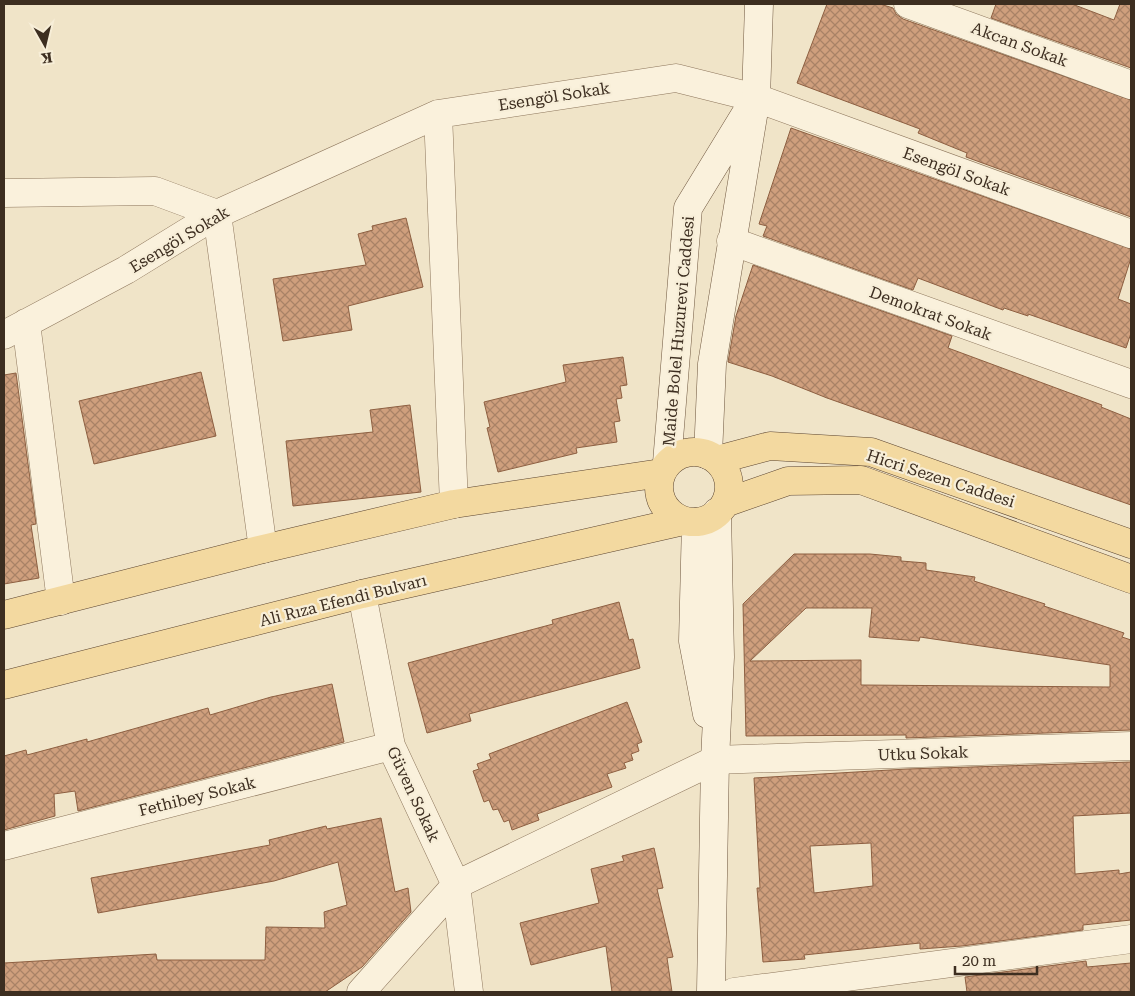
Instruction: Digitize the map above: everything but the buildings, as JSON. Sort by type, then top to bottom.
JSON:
[{"type":"main road","name":"Hicri Sezen Caddesi","points":[[712,457],[770,446],[871,452],[1131,544]]},
{"type":"main road","points":[[4,615],[263,549],[454,504],[664,468],[686,452],[712,457],[728,479],[728,491],[705,514],[672,515],[664,506],[659,495],[658,484],[664,468]]},
{"type":"main road","name":"Ali Rıza Efendi Bulvarı","points":[[4,685],[362,594],[705,514],[788,481],[861,480],[1131,579]]},
{"type":"street","name":"Maide Bolel Huzurevi Caddesi","points":[[712,457],[712,364],[756,98],[760,4]]},
{"type":"street","name":"Akcan Sokak","points":[[908,4],[1131,85]]},
{"type":"street","name":"Esengöl Sokak","points":[[15,329],[126,270],[217,214],[438,114],[676,78],[756,98],[1131,234]]},
{"type":"street","name":"Maide Bolel Huzurevi Caddesi","points":[[664,468],[688,208],[756,98]]},
{"type":"street","points":[[438,114],[454,504]]},
{"type":"street","points":[[4,194],[155,191],[217,214],[263,549]]},
{"type":"street","name":"Demokrat Sokak","points":[[731,241],[1131,384]]},
{"type":"street","points":[[15,329],[61,601]]},
{"type":"street","points":[[705,514],[693,640],[715,760],[711,992]]},
{"type":"street","name":"Güven Sokak","points":[[362,594],[390,746],[456,885],[469,992]]},
{"type":"street","name":"Fethibey Sokak","points":[[4,846],[390,746]]},
{"type":"street","name":"Utku Sokak","points":[[715,760],[1131,746]]},
{"type":"street","points":[[361,992],[456,885],[715,760]]},
{"type":"street","points":[[734,992],[1131,940]]}]
